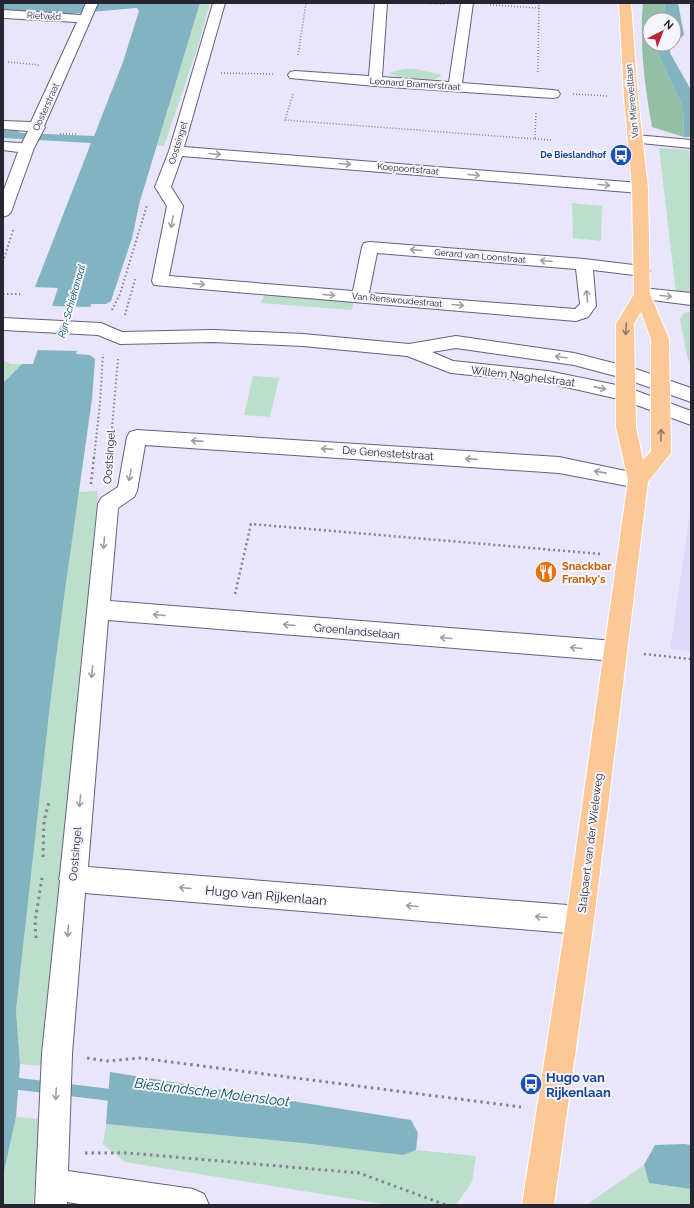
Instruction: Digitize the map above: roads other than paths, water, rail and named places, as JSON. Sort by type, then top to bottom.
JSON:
[{"type":"main road","name":"Van Miereveltlaan","points":[[625,3],[631,98],[640,188],[642,294]]},
{"type":"main road","name":"Stalpaert van der Wieleweg","points":[[538,1205],[580,920],[638,480],[626,427],[627,373],[625,324],[642,294]]},
{"type":"main road","points":[[638,480],[661,453],[662,407],[660,339],[642,294]]},
{"type":"street","name":"Oostsingel","points":[[160,281],[175,206],[163,187],[176,151],[219,3]]},
{"type":"street","points":[[375,82],[381,3]]},
{"type":"street","points":[[454,87],[466,4]]},
{"type":"street","name":"Rietveld","points":[[3,14],[88,10]]},
{"type":"street","name":"Oosterstraat","points":[[3,212],[33,137],[88,10]]},
{"type":"street","name":"Leonard Bramerstraat","points":[[294,75],[553,94]]},
{"type":"street","points":[[3,125],[33,137]]},
{"type":"street","points":[[3,146],[33,137]]},
{"type":"street","points":[[636,139],[691,144]]},
{"type":"street","name":"Koepoortstraat","points":[[176,151],[640,188]]},
{"type":"street","name":"Gerard van Loonstraat","points":[[360,297],[370,247],[584,264],[642,271]]},
{"type":"street","name":"Van Renswoudestraat","points":[[160,281],[576,315],[587,310],[588,304],[584,264]]},
{"type":"street","points":[[642,294],[691,299]]},
{"type":"street","name":"Willem Naghelstraat","points":[[93,329],[123,323],[214,336]]},
{"type":"street","points":[[8,324],[93,329]]},
{"type":"street","points":[[270,324],[417,336],[456,342]]},
{"type":"street","name":"Willem Naghelstraat","points":[[93,329],[120,338],[214,336],[303,340],[409,350],[456,342],[574,359],[627,373],[691,395]]},
{"type":"street","name":"Willem Naghelstraat","points":[[409,350],[451,367],[548,377],[626,394],[691,418]]},
{"type":"street","points":[[266,351],[451,367]]},
{"type":"street","name":"Oostsingel","points":[[52,1194],[56,1068],[72,879],[108,504],[127,491],[137,436]]},
{"type":"street","name":"De Genestetstraat","points":[[137,436],[559,465],[638,480]]},
{"type":"street","name":"Groenlandselaan","points":[[98,610],[615,651]]},
{"type":"street","name":"Hugo van Rijkenlaan","points":[[72,879],[580,920]]},
{"type":"street","points":[[52,1194],[193,1205]]},
{"type":"water","points":[[3,3],[53,3],[82,5],[77,12],[70,14],[3,10]]},
{"type":"water","name":"Rijn-Schiekanaal","points":[[118,3],[200,3],[140,201],[132,238],[111,301],[106,304],[91,304],[76,354],[90,355],[95,359],[92,399],[50,705],[16,1010],[20,1064],[16,1117],[3,1176],[3,383],[22,364],[33,364],[58,288],[35,287],[91,143],[3,138],[3,130],[17,131],[21,133],[94,136],[123,62],[139,11],[136,7],[131,6],[100,9],[102,5]]},
{"type":"water","points":[[664,3],[678,3],[680,12],[665,12]]},
{"type":"water","points":[[682,24],[684,35],[682,37]]},
{"type":"water","points":[[658,52],[670,52],[691,90],[691,137],[684,137],[683,108]]},
{"type":"water","points":[[110,1072],[411,1120],[418,1133],[416,1150],[403,1155],[302,1143],[106,1124]]},
{"type":"water","points":[[655,1145],[691,1145],[691,1189],[649,1183],[644,1165]]},
{"type":"waterway","name":"Rietveld","points":[[3,5],[68,9],[136,3]]},
{"type":"waterway","name":"Bieslandsche Molensloot","points":[[3,1082],[119,1096]]},
{"type":"place","name":"De Bieslandhof","points":[[621,155]]},
{"type":"place","name":"Snackbar Franky's","points":[[546,572]]},
{"type":"place","name":"Hugo van Rijkenlaan","points":[[531,1084]]}]
